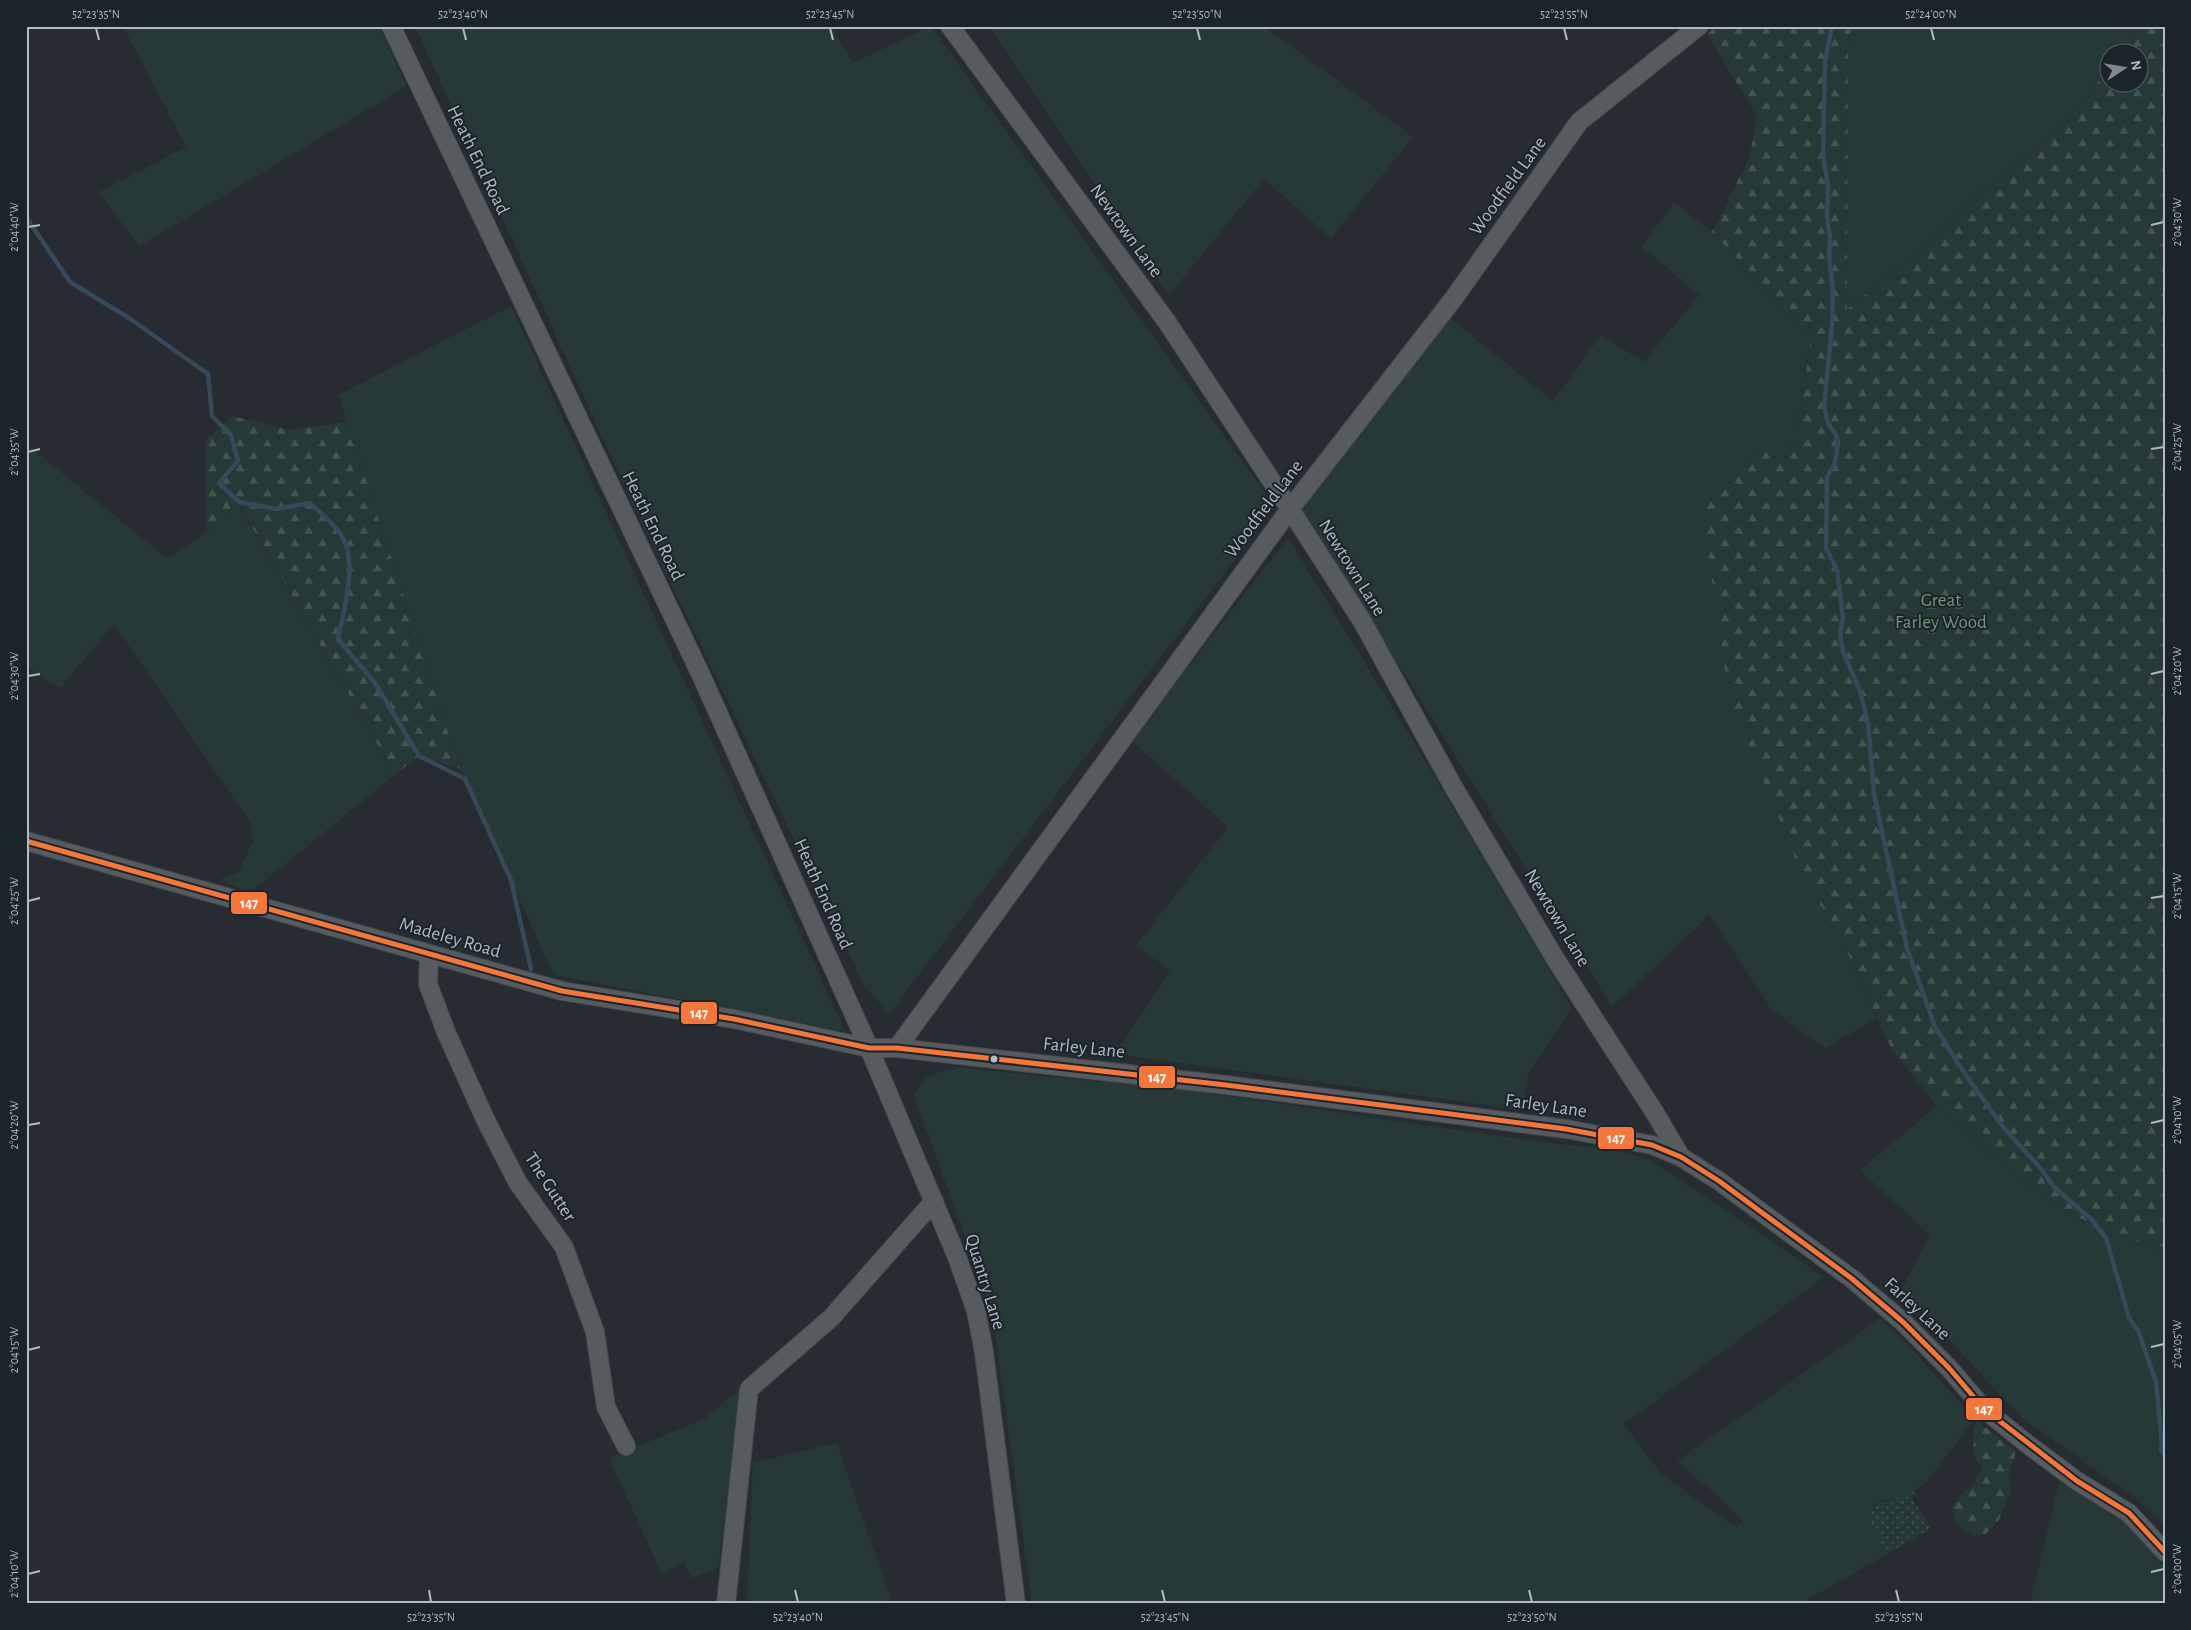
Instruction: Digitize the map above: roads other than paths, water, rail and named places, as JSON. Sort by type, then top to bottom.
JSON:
[{"type":"street","name":"Heath End Road","points":[[391,26],[701,675],[869,1048]]},
{"type":"street","name":"Newtown Lane","points":[[950,26],[1167,322],[1290,509],[1362,621],[1454,788],[1556,960],[1655,1113],[1681,1157]]},
{"type":"street","name":"Woodfield Lane","points":[[897,1048],[1290,509],[1454,298],[1579,122],[1699,26]]},
{"type":"street","name":"Madeley Road","points":[[26,842],[562,991],[734,1019],[869,1048]]},
{"type":"street","name":"The Gutter","points":[[429,954],[428,984],[446,1032],[486,1120],[518,1184],[564,1247],[595,1332],[606,1407],[626,1446]]},
{"type":"street","name":"Farley Lane","points":[[869,1048],[897,1048],[1226,1085],[1566,1129],[1652,1145],[1681,1157],[1758,1208],[1851,1278],[1903,1322],[1949,1368],[1984,1409],[2077,1482],[2129,1513],[2165,1552]]},
{"type":"street","name":"Quantry Lane","points":[[869,1048],[958,1256],[976,1311],[984,1352],[1016,1604]]},
{"type":"street","points":[[726,1604],[750,1389],[831,1318],[934,1201]]},
{"type":"waterway","points":[[1832,26],[1825,62],[1823,157],[1828,186],[1827,218],[1833,292],[1832,326],[1824,406],[1828,423],[1836,435],[1838,443],[1835,463],[1827,477],[1826,548],[1837,570],[1843,617],[1840,635],[1843,652],[1860,691],[1868,723],[1874,794],[1907,948],[1935,1027],[1965,1074],[2004,1128],[2042,1170],[2054,1187],[2092,1220],[2106,1238],[2129,1318],[2138,1330],[2156,1382],[2161,1450],[2165,1456]]},
{"type":"waterway","points":[[26,217],[70,282],[129,318],[208,374],[212,416],[231,435],[238,461],[219,483],[239,502],[276,509],[310,503],[340,533],[346,544],[349,556],[349,570],[346,600],[338,639],[375,683],[419,756],[465,779],[511,880],[531,969]]},
{"type":"park label","name":"Great Farley Wood","points":[[1941,611]]}]
